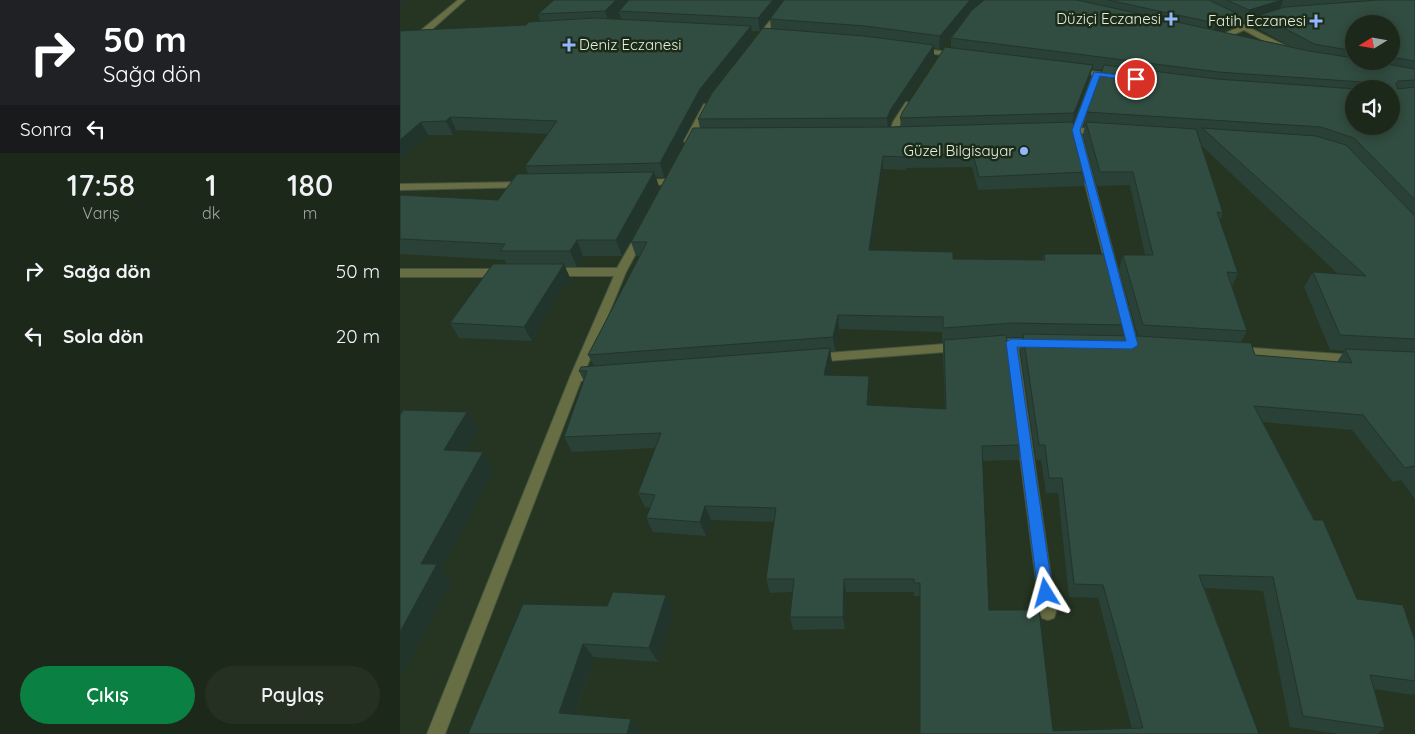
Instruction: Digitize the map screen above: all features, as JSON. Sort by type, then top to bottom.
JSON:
[{"type":"street","points":[[417,38],[462,0]]},
{"type":"street","points":[[751,50],[790,0]]},
{"type":"street","points":[[1214,40],[1279,16]]},
{"type":"street","points":[[1229,19],[1296,55]]},
{"type":"street","points":[[408,39],[436,37]]},
{"type":"street","points":[[913,49],[945,50],[971,57]]},
{"type":"street","points":[[937,61],[945,50]]},
{"type":"street","points":[[1068,70],[1126,78]]},
{"type":"street","points":[[1097,74],[1076,130],[1132,345]]},
{"type":"street","points":[[683,151],[695,136],[715,96]]},
{"type":"street","points":[[893,135],[897,122],[912,99]]},
{"type":"street","points":[[1047,130],[1106,132]]},
{"type":"street","points":[[659,199],[675,167]]},
{"type":"street","points":[[628,183],[668,182]]},
{"type":"street","points":[[400,187],[539,184]]},
{"type":"street","points":[[436,734],[576,377],[621,272],[647,223]]},
{"type":"street","points":[[400,273],[516,272]]},
{"type":"street","points":[[535,272],[621,272]]},
{"type":"street","points":[[800,360],[1011,342],[1048,343]]},
{"type":"street","points":[[1011,342],[1048,612]]},
{"type":"street","points":[[1230,351],[1366,359]]},
{"type":"street","points":[[576,377],[605,375]]},
{"type":"building","points":[[554,0],[616,0],[605,11],[538,14]]},
{"type":"building","points":[[629,0],[773,0],[758,18],[619,11]]},
{"type":"building","points":[[784,0],[970,0],[940,36],[865,26],[770,19]]},
{"type":"building","points":[[984,0],[1077,0],[1309,51],[1345,57],[1345,70],[1400,70],[1400,66],[1415,69],[1415,80],[1345,81],[1218,72],[951,38],[972,10]]},
{"type":"building","points":[[1108,0],[1209,0],[1238,14],[1215,23]]},
{"type":"building","points":[[1227,0],[1282,0],[1249,10]]},
{"type":"building","points":[[1378,0],[1415,0],[1415,61],[1400,58],[1400,15],[1345,15],[1345,49],[1314,44],[1260,15],[1285,7]]},
{"type":"building","points":[[594,18],[751,26],[700,89],[660,163],[525,166],[557,121],[450,117],[446,121],[421,122],[400,140],[400,31],[526,25],[529,22]]},
{"type":"building","points":[[763,28],[864,36],[934,45],[891,109],[887,118],[698,119],[712,93]]},
{"type":"building","points":[[945,47],[1093,65],[1074,113],[900,118]]},
{"type":"building","points":[[1104,65],[1217,79],[1345,88],[1345,135],[1321,127],[1086,112]]},
{"type":"building","points":[[1415,87],[1415,200],[1354,138],[1345,135],[1400,135],[1400,89]]},
{"type":"building","points":[[1073,122],[1086,172],[979,177],[973,154],[906,155],[906,157],[883,156],[869,250],[953,252],[953,259],[1045,260],[1044,254],[1108,254],[1127,325],[1013,323],[943,328],[943,317],[838,315],[833,337],[588,355],[647,242],[631,242],[693,128],[893,127]]},
{"type":"building","points":[[1086,122],[1196,129],[1223,213],[1217,212],[1238,273],[1227,272],[1247,331],[1143,325],[1123,255],[1153,255],[1133,172],[1100,172]]},
{"type":"building","points":[[1202,128],[1316,136],[1346,145],[1415,216],[1415,339],[1340,335],[1313,272],[1366,276]]},
{"type":"building","points":[[654,172],[616,240],[577,240],[570,251],[500,251],[505,244],[400,239],[400,195],[498,200],[517,174]]},
{"type":"building","points":[[493,264],[564,264],[524,327],[450,323]]},
{"type":"building","points":[[1023,334],[1137,336],[1251,343],[1255,355],[1352,363],[1345,349],[1415,352],[1415,467],[1405,468],[1363,415],[1254,406],[1314,520],[1323,520],[1357,599],[1403,605],[1415,641],[1415,681],[1370,675],[1385,728],[1303,716],[1273,577],[1199,575],[1259,734],[920,734],[920,583],[914,583],[914,579],[844,579],[843,617],[790,617],[794,579],[766,579],[776,508],[705,506],[700,522],[646,518],[655,495],[638,493],[661,433],[564,437],[587,371],[579,371],[581,367],[830,348],[824,375],[869,376],[867,405],[946,409],[944,340],[1006,335],[1021,445],[982,446],[989,610],[1039,610],[1053,731],[1143,728],[1103,585],[1074,584],[1062,478],[1049,478],[1045,445],[1039,445]]},
{"type":"building","points":[[403,410],[467,412],[444,450],[483,452],[421,564],[437,564],[400,632],[400,415]]},
{"type":"building","points":[[613,592],[666,595],[649,648],[583,644],[559,713],[631,719],[627,734],[468,734],[523,604],[607,606]]},
{"type":"place","name":"Düziçi Eczanesi","points":[[1171,19]]},
{"type":"place","name":"Fatih Eczanesi","points":[[1316,21]]},
{"type":"place","name":"Deniz Eczanesi","points":[[569,45]]},
{"type":"place","name":"Güzel Bilgisayar","points":[[1024,151]]},
{"type":"route","points":[[1046,593],[1011,342],[1132,345],[1076,130],[1097,74],[1136,79]]}]
